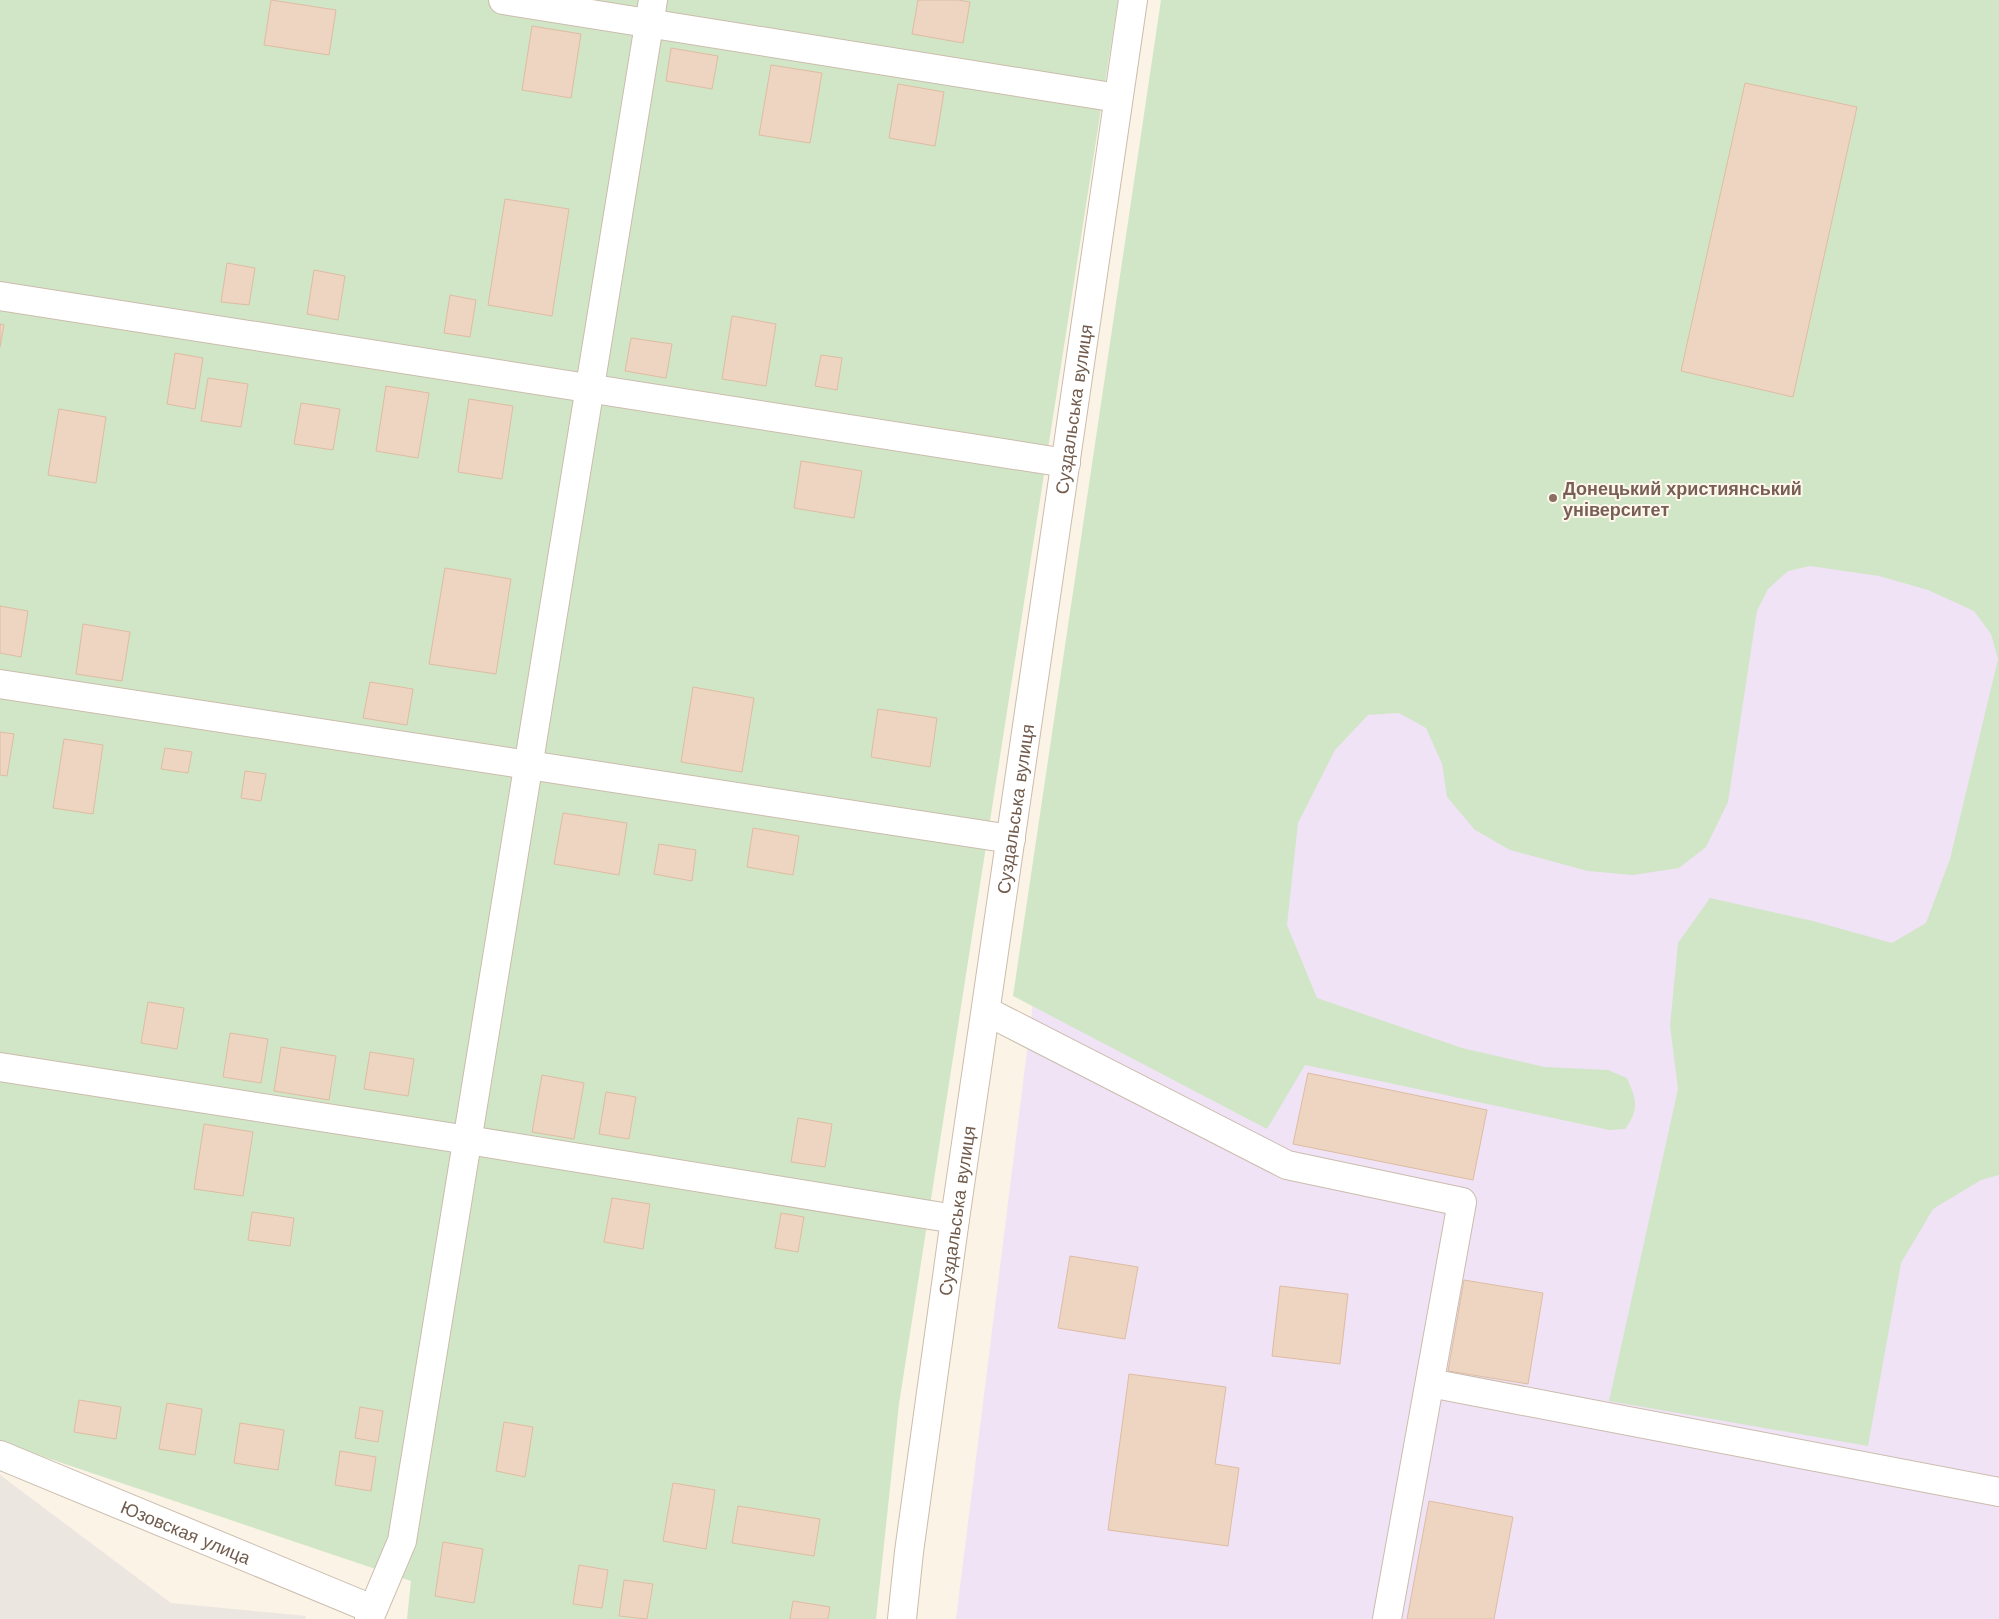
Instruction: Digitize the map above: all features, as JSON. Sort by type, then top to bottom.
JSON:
[{"type":"street","points":[[503,0],[651,12],[1118,98]]},
{"type":"street","name":"Суздальська вулиця","points":[[902,1619],[909,1552],[955,1219],[1133,0]]},
{"type":"street","points":[[370,1614],[402,1541],[651,12]]},
{"type":"street","points":[[0,296],[590,390],[1066,463]]},
{"type":"street","points":[[0,684],[1011,839]]},
{"type":"street","points":[[986,1011],[1287,1165],[1462,1202],[1387,1619]]},
{"type":"street","points":[[0,1067],[955,1219]]},
{"type":"street","points":[[1430,1383],[1999,1492]]},
{"type":"street","name":"Юзовская улица","points":[[0,1455],[370,1614]]},
{"type":"shaded area","name":"Донецький християнський університет","points":[[1999,0],[1999,1619],[956,1619],[1034,995]]},
{"type":"shaded area","points":[[0,1475],[171,1603],[306,1616],[305,1619],[0,1619]]},
{"type":"green space","points":[[0,0],[1118,0],[899,1404],[876,1619],[407,1619],[411,1581],[0,1442]]},
{"type":"green space","points":[[1161,0],[1999,0],[1999,1175],[1981,1180],[1933,1209],[1901,1263],[1868,1446],[1609,1401],[1678,1089],[1670,1026],[1678,943],[1710,898],[1813,921],[1892,943],[1926,923],[1950,859],[1998,659],[1991,634],[1974,611],[1928,590],[1879,576],[1810,566],[1788,571],[1768,589],[1757,611],[1728,802],[1706,847],[1679,868],[1633,875],[1588,871],[1510,850],[1475,830],[1447,797],[1442,764],[1426,728],[1399,713],[1368,715],[1335,750],[1298,823],[1287,925],[1317,998],[1462,1048],[1544,1067],[1608,1070],[1627,1078],[1633,1092],[1635,1110],[1625,1129],[1609,1130],[1305,1065],[1267,1129],[1013,996]]},
{"type":"building","points":[[271,0],[336,10],[329,55],[264,45]]},
{"type":"building","points":[[918,0],[958,0],[970,2],[963,43],[912,34]]},
{"type":"building","points":[[532,26],[581,34],[571,98],[522,90]]},
{"type":"building","points":[[671,48],[718,56],[712,89],[666,81]]},
{"type":"building","points":[[771,65],[822,73],[810,143],[759,135]]},
{"type":"building","points":[[1745,83],[1857,107],[1793,397],[1681,371]]},
{"type":"building","points":[[898,84],[944,92],[935,146],[889,138]]},
{"type":"building","points":[[505,199],[569,209],[552,316],[488,305]]},
{"type":"building","points":[[227,263],[255,268],[249,305],[221,302]]},
{"type":"building","points":[[314,270],[345,276],[338,320],[307,314]]},
{"type":"building","points":[[450,295],[476,300],[470,337],[444,333]]},
{"type":"building","points":[[732,316],[776,324],[766,386],[722,379]]},
{"type":"building","points":[[0,324],[4,325],[0,347]]},
{"type":"building","points":[[631,338],[672,344],[666,378],[625,371]]},
{"type":"building","points":[[175,353],[203,358],[195,409],[167,404]]},
{"type":"building","points":[[821,355],[842,358],[837,390],[815,386]]},
{"type":"building","points":[[208,378],[248,384],[241,427],[201,421]]},
{"type":"building","points":[[386,386],[429,393],[418,458],[376,451]]},
{"type":"building","points":[[469,399],[513,406],[502,479],[458,472]]},
{"type":"building","points":[[301,403],[340,409],[333,450],[294,444]]},
{"type":"building","points":[[59,409],[106,417],[96,483],[48,475]]},
{"type":"building","points":[[801,461],[862,471],[854,518],[794,508]]},
{"type":"building","points":[[445,568],[511,579],[496,674],[429,664]]},
{"type":"building","points":[[0,606],[28,611],[21,657],[0,653]]},
{"type":"building","points":[[83,624],[130,632],[122,681],[76,674]]},
{"type":"building","points":[[370,682],[413,689],[407,725],[363,718]]},
{"type":"building","points":[[693,687],[754,698],[742,772],[681,762]]},
{"type":"building","points":[[878,709],[937,718],[930,767],[871,757]]},
{"type":"building","points":[[0,732],[14,734],[7,776],[0,775]]},
{"type":"building","points":[[64,739],[103,745],[93,814],[53,808]]},
{"type":"building","points":[[165,748],[192,752],[188,773],[161,769]]},
{"type":"building","points":[[245,771],[266,774],[261,801],[241,798]]},
{"type":"building","points":[[563,813],[627,823],[619,875],[554,864]]},
{"type":"building","points":[[753,828],[799,836],[793,875],[747,867]]},
{"type":"building","points":[[659,844],[696,850],[692,881],[654,874]]},
{"type":"building","points":[[148,1002],[184,1008],[177,1049],[141,1043]]},
{"type":"building","points":[[230,1033],[268,1039],[261,1083],[223,1077]]},
{"type":"building","points":[[281,1047],[336,1056],[329,1100],[274,1091]]},
{"type":"building","points":[[370,1052],[414,1059],[408,1096],[364,1089]]},
{"type":"building","points":[[1308,1073],[1487,1110],[1473,1180],[1293,1144]]},
{"type":"building","points":[[542,1075],[584,1083],[574,1139],[532,1132]]},
{"type":"building","points":[[606,1092],[636,1097],[629,1139],[599,1134]]},
{"type":"building","points":[[798,1118],[832,1124],[825,1167],[791,1162]]},
{"type":"building","points":[[204,1124],[253,1132],[243,1196],[194,1189]]},
{"type":"building","points":[[612,1198],[650,1204],[643,1249],[604,1242]]},
{"type":"building","points":[[252,1212],[294,1218],[290,1246],[248,1240]]},
{"type":"building","points":[[781,1213],[804,1217],[798,1252],[775,1248]]},
{"type":"building","points":[[1070,1256],[1138,1267],[1125,1339],[1058,1328]]},
{"type":"building","points":[[1464,1280],[1543,1293],[1528,1384],[1448,1371]]},
{"type":"building","points":[[1280,1286],[1348,1294],[1340,1364],[1272,1356]]},
{"type":"building","points":[[1129,1374],[1226,1387],[1215,1464],[1239,1468],[1228,1546],[1108,1530]]},
{"type":"building","points":[[79,1400],[121,1407],[116,1439],[74,1432]]},
{"type":"building","points":[[167,1403],[202,1409],[195,1455],[159,1449]]},
{"type":"building","points":[[360,1407],[383,1411],[378,1442],[355,1438]]},
{"type":"building","points":[[504,1422],[533,1427],[525,1477],[496,1471]]},
{"type":"building","points":[[240,1423],[284,1430],[278,1470],[234,1463]]},
{"type":"building","points":[[340,1451],[376,1457],[371,1491],[335,1485]]},
{"type":"building","points":[[673,1483],[715,1490],[706,1549],[663,1541]]},
{"type":"building","points":[[1429,1501],[1513,1517],[1494,1619],[1407,1619]]},
{"type":"building","points":[[738,1506],[820,1519],[814,1556],[732,1543]]},
{"type":"building","points":[[443,1542],[483,1549],[474,1603],[435,1596]]},
{"type":"building","points":[[579,1565],[608,1570],[602,1608],[573,1604]]},
{"type":"building","points":[[624,1580],[653,1584],[647,1619],[619,1616]]},
{"type":"building","points":[[793,1601],[830,1607],[828,1619],[790,1619]]},
{"type":"place","name":"Донецький християнський університет","points":[[1553,498]]}]
